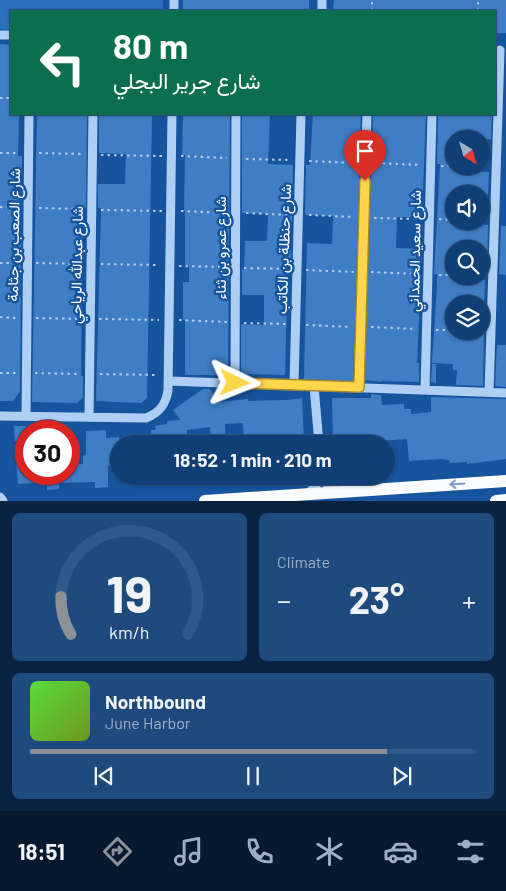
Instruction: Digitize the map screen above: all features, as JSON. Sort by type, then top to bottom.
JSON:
[{"type":"main road","points":[[205,501],[506,481]]},
{"type":"main road","points":[[496,501],[506,500]]},
{"type":"street","points":[[489,392],[500,50]]},
{"type":"street","name":"شارع الصعب بن جثامة","points":[[26,416],[29,115]]},
{"type":"street","name":"شارع عبدالله الرياحي","points":[[89,417],[93,115]]},
{"type":"street","points":[[0,416],[138,418],[153,415],[164,405],[167,398],[168,380],[172,115]]},
{"type":"street","name":"شارع عمرو بن ثناء","points":[[235,383],[236,115]]},
{"type":"street","name":"شارع حنظلة بن الكاتب","points":[[294,385],[301,115]]},
{"type":"street","points":[[359,387],[367,115]]},
{"type":"street","name":"شارع سعيد الحمداني","points":[[425,390],[432,115]]},
{"type":"street","points":[[168,380],[506,392]]},
{"type":"street","points":[[314,386],[318,435]]},
{"type":"street","points":[[308,494],[316,485]]},
{"type":"street","points":[[328,485],[337,492]]},
{"type":"street","points":[[0,497],[3,501]]},
{"type":"path","points":[[490,168],[496,168]]},
{"type":"shaded area","points":[[0,0],[163,0],[163,10],[10,10],[10,30],[0,29]]},
{"type":"building","points":[[183,0],[309,0],[309,10],[183,10]]},
{"type":"building","points":[[334,0],[506,0],[506,33],[496,33],[496,10],[333,10]]},
{"type":"building","points":[[0,44],[10,45],[10,115],[19,115],[18,156],[22,156],[20,391],[13,401],[0,401]]},
{"type":"building","points":[[37,115],[87,115],[86,208],[84,208],[82,267],[81,376],[83,376],[83,397],[77,403],[32,402]]},
{"type":"building","points":[[99,115],[152,115],[147,398],[141,403],[96,401],[101,208],[98,208],[98,184],[125,184],[126,154],[99,153]]},
{"type":"building","points":[[183,115],[230,115],[228,375],[185,375],[183,282],[189,282],[189,265],[185,265],[185,155],[182,155]]},
{"type":"building","points":[[242,115],[270,115],[268,164],[293,165],[291,265],[288,265],[285,375],[241,374],[241,324],[264,325],[264,295],[242,295],[245,241],[267,241],[268,214],[242,213]]},
{"type":"building","points":[[313,115],[361,115],[353,381],[304,379],[307,243],[332,244],[333,216],[305,215],[306,165],[310,165]]},
{"type":"building","points":[[373,115],[426,115],[422,217],[397,217],[396,248],[422,249],[417,363],[419,363],[419,382],[365,380]]},
{"type":"building","points":[[438,115],[492,115],[491,139],[490,130],[445,130],[445,175],[489,175],[488,185],[445,185],[445,230],[488,230],[488,240],[445,240],[445,285],[485,285],[484,295],[445,295],[445,340],[484,340],[483,386],[456,385],[457,370],[453,370],[453,364],[432,363],[437,286],[437,274],[434,274],[440,164],[437,164]]},
{"type":"building","points":[[501,226],[506,226],[506,275],[499,274]]},
{"type":"building","points":[[497,345],[506,345],[506,387],[495,386]]},
{"type":"building","points":[[432,364],[436,364],[436,383],[431,382]]},
{"type":"building","points":[[203,389],[210,389],[219,402],[248,399],[248,401],[302,398],[304,435],[244,435],[243,423],[225,424],[226,435],[210,435],[210,427],[187,430],[187,435],[151,435],[151,430],[156,430],[155,426],[167,424],[167,421],[180,420],[173,410]]},
{"type":"building","points":[[371,394],[381,395],[382,405],[404,404],[404,409],[411,409],[411,414],[431,412],[431,397],[506,399],[506,459],[467,464],[467,462],[450,463],[449,460],[441,459],[409,461],[407,439],[395,440],[395,435],[333,435],[332,398],[371,398]]},
{"type":"building","points":[[106,430],[106,438],[110,438],[108,487],[95,488],[95,482],[80,482],[80,464],[83,464],[83,456],[86,455],[86,431]]},
{"type":"building","points":[[47,485],[59,485],[59,489],[47,490]]},
{"type":"route","points":[[235,383],[359,387],[365,181]]}]
